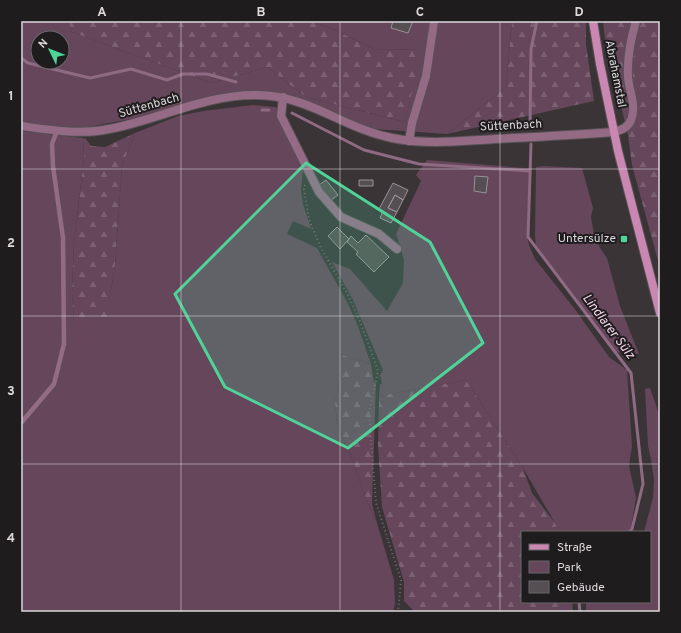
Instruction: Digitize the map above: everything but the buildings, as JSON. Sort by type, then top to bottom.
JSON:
[{"type":"main road","name":"Abrahamstal","points":[[593,21],[614,132],[660,313]]},
{"type":"street","points":[[614,132],[627,127],[631,122],[633,115],[633,103],[628,77],[630,51],[636,21]]},
{"type":"street","points":[[409,141],[412,124],[426,76],[434,22]]},
{"type":"street","name":"Süttenbach","points":[[21,126],[57,131],[82,132],[111,129],[228,97],[257,95],[283,97],[304,103],[365,131],[409,141],[452,142],[614,132]]},
{"type":"street","points":[[283,97],[280,116],[319,192],[341,217],[379,234],[397,249]]},
{"type":"lane","points":[[21,423],[54,384],[64,344],[63,238],[53,166],[52,144],[57,131]]},
{"type":"path","points":[[310,174],[304,189],[309,220],[320,246],[360,320],[378,371],[369,412],[375,496],[401,580],[398,612]]},
{"type":"highlighted area","points":[[306,163],[430,242],[483,343],[348,448],[225,387],[175,294]]},
{"type":"green space","points":[[21,21],[68,21],[72,32],[211,83],[267,67],[306,97],[405,122],[421,49],[376,50],[335,30],[311,21],[512,21],[506,87],[447,134],[375,129],[268,91],[226,93],[137,118],[56,131],[21,125]]},
{"type":"green space","points":[[68,21],[311,21],[335,30],[376,50],[422,49],[405,122],[306,97],[267,67],[211,83],[72,32]]},
{"type":"green space","points":[[512,21],[586,21],[586,44],[594,101],[447,134],[506,87]]},
{"type":"green space","points":[[603,21],[660,21],[660,268],[632,165],[628,135],[605,39]]},
{"type":"green space","points":[[253,105],[276,107],[303,170],[301,190],[303,204],[311,229],[293,221],[287,234],[317,248],[347,302],[358,326],[371,364],[340,354],[340,379],[335,402],[337,423],[377,523],[394,580],[395,603],[393,612],[21,612],[21,131],[83,138],[84,158],[74,243],[72,293],[74,322],[109,322],[109,301],[115,266],[122,166],[135,133],[178,116],[203,111]]},
{"type":"green space","points":[[135,133],[122,166],[115,266],[109,301],[109,322],[74,322],[72,293],[74,243],[84,158],[83,138],[86,139],[91,146],[105,147]]},
{"type":"green space","points":[[427,160],[529,168],[527,237],[535,259],[574,308],[609,357],[627,370],[632,446],[629,466],[636,498],[631,528],[628,531],[559,531],[523,468],[466,380],[379,396],[380,384],[382,384],[380,375],[383,370],[353,300],[332,262],[350,269],[387,311],[403,283],[404,260],[396,234],[421,181],[416,175]]},
{"type":"green space","points":[[536,167],[582,168],[593,208],[591,217],[594,234],[600,248],[607,258],[620,306],[639,354],[614,352],[577,301],[540,254],[536,245],[535,236]]},
{"type":"green space","points":[[340,354],[371,364],[374,382],[376,383],[372,504],[377,523],[337,423],[335,402],[340,379]]},
{"type":"green space","points":[[466,380],[523,468],[532,493],[555,523],[559,531],[521,531],[521,603],[572,603],[573,612],[413,612],[413,610],[404,601],[404,582],[382,507],[378,446],[379,396]]},
{"type":"green space","points":[[650,388],[660,417],[660,612],[586,612],[586,603],[651,603],[651,531],[644,531],[653,497],[654,480],[648,446],[645,389]]},
{"type":"waterway","name":"Lindlarer Sülz","points":[[530,127],[531,49],[537,21]]},
{"type":"waterway","points":[[21,58],[28,63],[90,78],[131,69],[167,80],[183,74],[207,74],[236,82]]},
{"type":"waterway","points":[[262,110],[269,110]]},
{"type":"waterway","points":[[292,113],[364,150],[419,164],[530,171]]},
{"type":"waterway","name":"Lindlarer Sülz","points":[[531,144],[528,237],[631,373],[643,484],[632,529],[630,531]]},
{"type":"waterway","name":"Lindlarer Sülz","points":[[579,603],[580,612]]},
{"type":"place","name":"Untersülze","points":[[624,239]]}]
